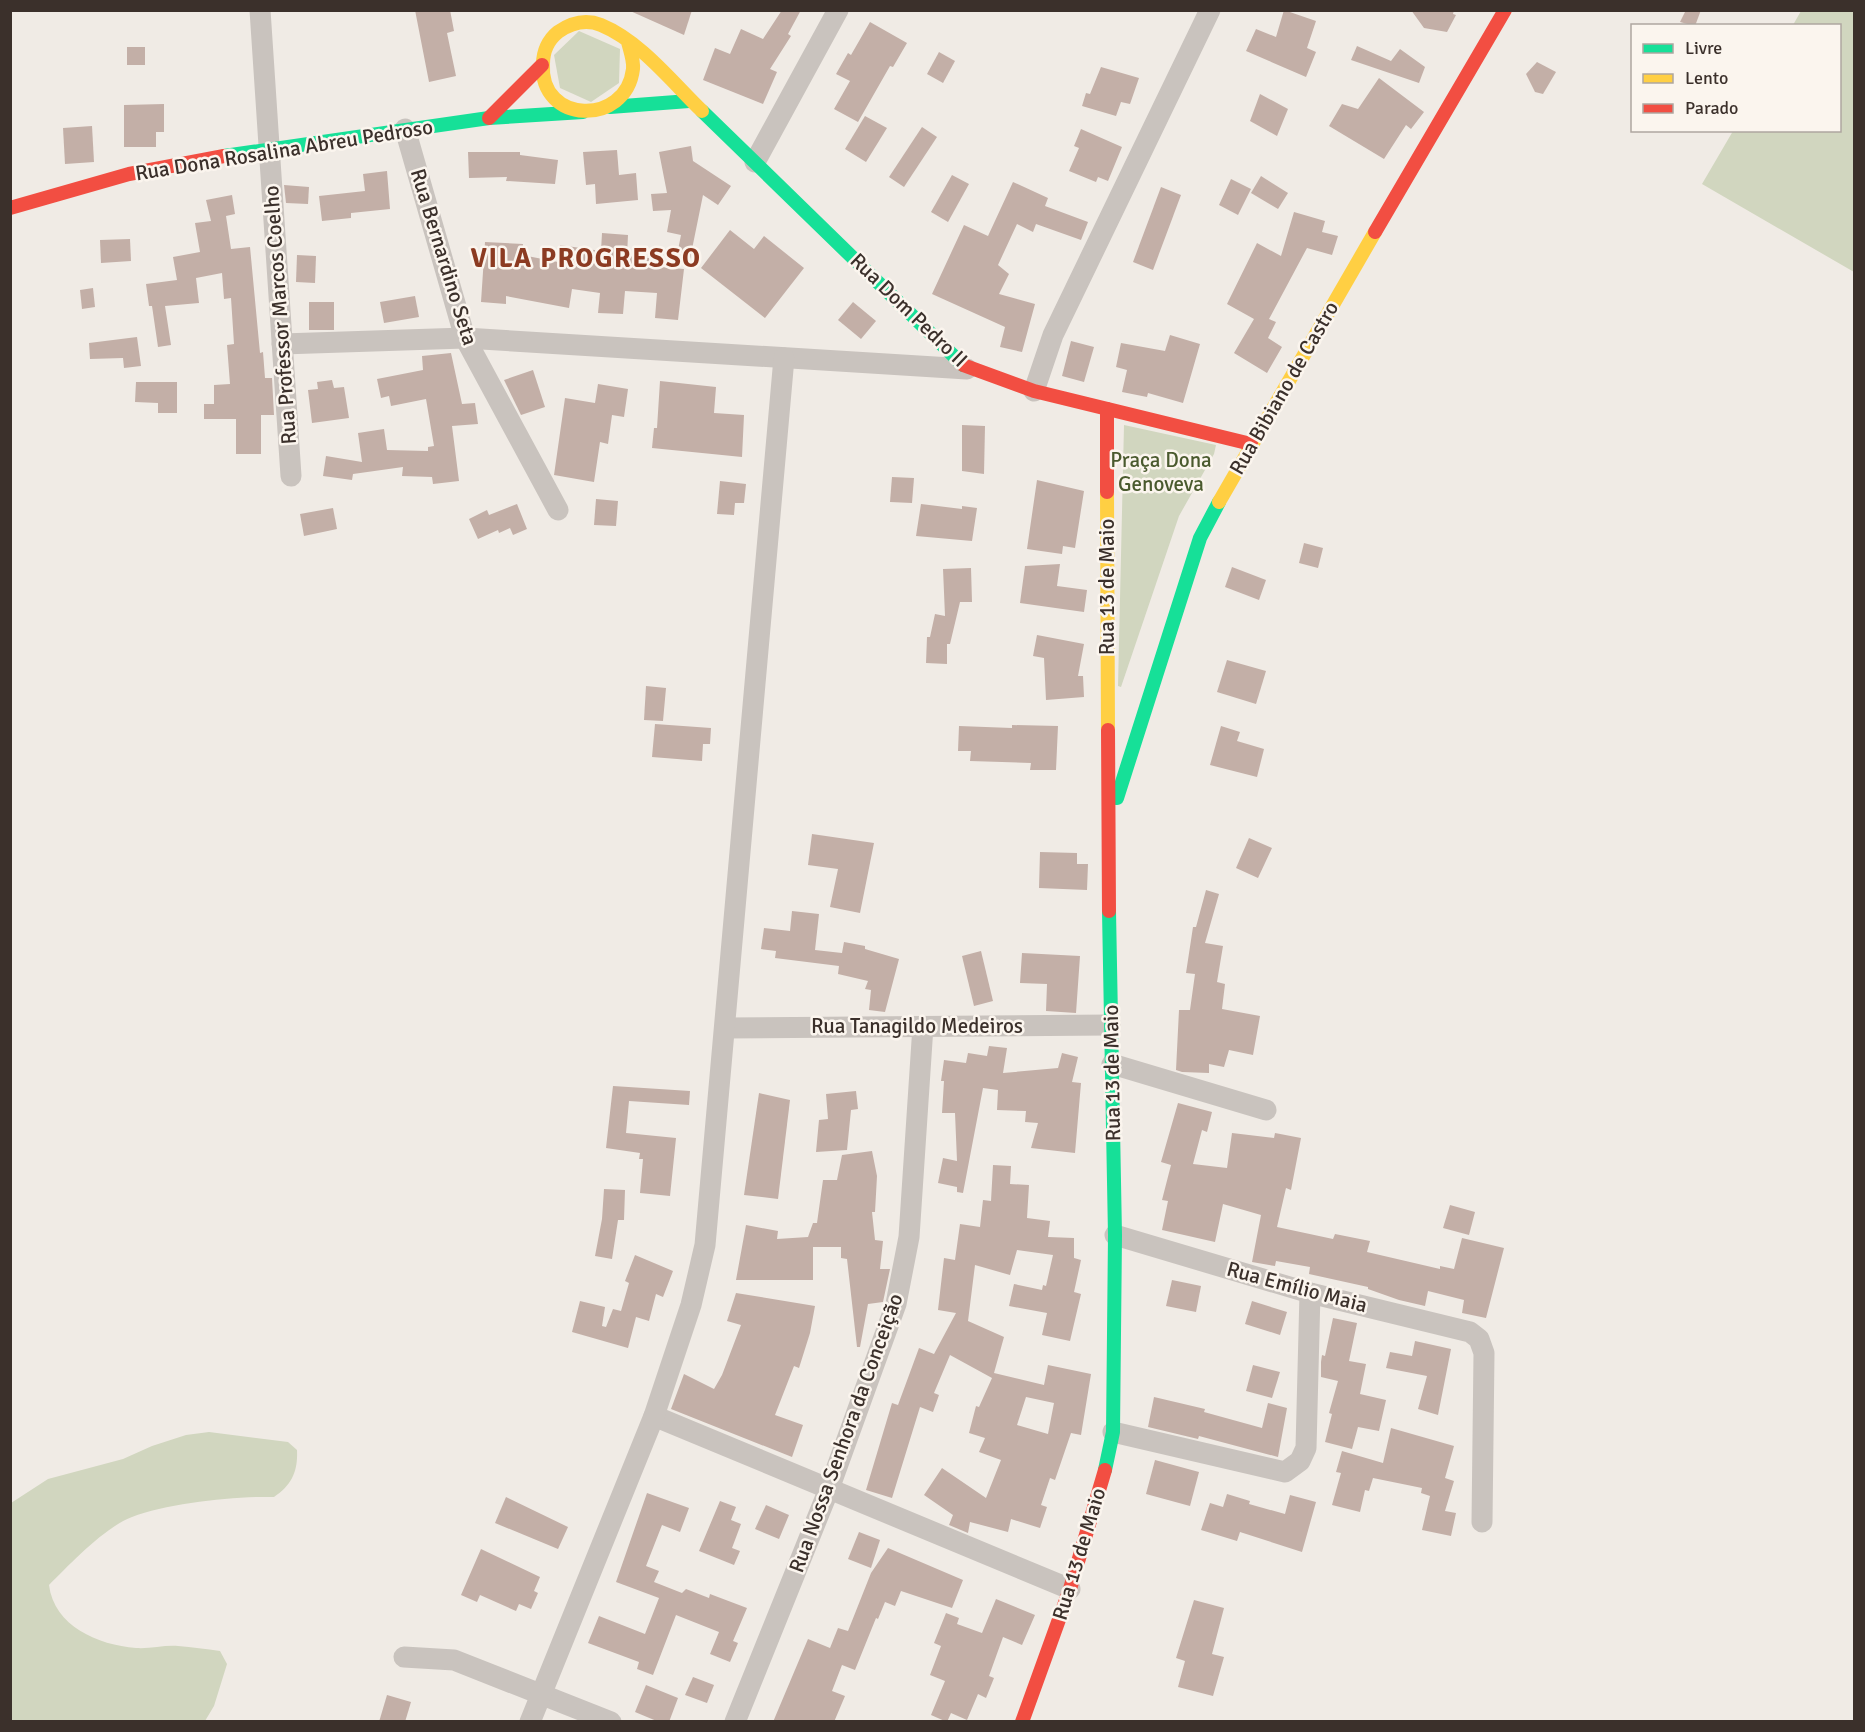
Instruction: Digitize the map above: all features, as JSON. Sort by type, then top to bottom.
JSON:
[{"type":"main road","name":"Rua Dom Pedro II","points":[[592,10],[618,30],[660,70],[689,101],[755,162],[967,369],[1034,391],[1251,444]]},
{"type":"main road","name":"Rua Bibiano de Castro","points":[[1108,825],[1200,538],[1251,444],[1505,10]]},
{"type":"main road","points":[[550,39],[561,28],[574,22],[590,19],[605,22]]},
{"type":"main road","points":[[489,118],[542,65],[550,39],[547,20]]},
{"type":"main road","points":[[542,65],[547,85],[558,102],[583,112],[597,112],[610,107],[622,98],[630,86],[635,71],[634,56],[628,42]]},
{"type":"main road","points":[[610,107],[689,101]]},
{"type":"main road","name":"Rua Dona Rosalina Abreu Pedroso","points":[[10,208],[129,174],[269,148],[489,118],[583,112]]},
{"type":"main road","name":"Rua 13 de Maio","points":[[1022,1722],[1070,1589],[1100,1490],[1113,1432],[1115,1235],[1108,825],[1107,409]]},
{"type":"street","name":"Rua Professor Marcos Coelho","points":[[260,10],[291,476]]},
{"type":"street","points":[[755,162],[838,10]]},
{"type":"street","points":[[1034,391],[1053,335],[1210,10]]},
{"type":"street","name":"Rua Bernardino Seta","points":[[405,129],[465,338],[558,510]]},
{"type":"street","points":[[282,344],[465,338],[967,369]]},
{"type":"street","points":[[530,1722],[654,1416],[691,1305],[705,1245],[784,357]]},
{"type":"street","name":"Rua Tanagildo Medeiros","points":[[725,1028],[1110,1025]]},
{"type":"street","name":"Rua Nossa Senhora da Conceição","points":[[735,1722],[829,1489],[896,1304],[909,1237],[923,1026]]},
{"type":"street","points":[[1112,1064],[1266,1110]]},
{"type":"street","name":"Rua Emílio Maia","points":[[1115,1235],[1310,1293],[1470,1332],[1479,1339],[1484,1353],[1482,1522]]},
{"type":"street","points":[[1113,1432],[1285,1472],[1300,1461],[1306,1448],[1310,1293]]},
{"type":"street","points":[[654,1416],[1070,1589]]},
{"type":"street","points":[[404,1657],[454,1660],[611,1722]]},
{"type":"green space","points":[[1801,11],[1854,11],[1854,272],[1702,184],[1732,132],[1841,132],[1841,24],[1794,24]]},
{"type":"green space","points":[[579,31],[620,49],[619,83],[591,102],[560,88],[554,55]]},
{"type":"green space","name":"Praça Dona Genoveva","points":[[1124,425],[1216,445],[1214,454],[1179,516],[1121,687],[1118,686]]},
{"type":"green space","points":[[209,1432],[288,1442],[297,1450],[293,1477],[274,1497],[202,1501],[132,1517],[99,1537],[49,1585],[59,1612],[80,1631],[93,1638],[136,1648],[178,1646],[220,1651],[227,1664],[214,1706],[205,1721],[11,1721],[11,1503],[48,1479],[123,1459],[152,1446],[186,1435]]},
{"type":"building","points":[[415,10],[450,10],[454,31],[447,33],[456,76],[429,82]]},
{"type":"building","points":[[628,10],[692,10],[684,35]]},
{"type":"building","points":[[782,10],[801,10],[788,34],[791,36],[770,69],[777,72],[763,104],[703,80],[715,48],[730,54],[741,29],[763,39]]},
{"type":"building","points":[[1284,10],[1316,21],[1307,48],[1316,52],[1306,77],[1246,51],[1256,29],[1276,37]]},
{"type":"building","points":[[1411,10],[1454,10],[1453,14],[1456,15],[1447,32],[1424,28]]},
{"type":"building","points":[[1686,10],[1701,10],[1696,24],[1680,22]]},
{"type":"building","points":[[870,22],[907,43],[893,67],[890,66],[858,122],[834,109],[850,81],[836,74],[848,53],[851,55]]},
{"type":"building","points":[[1357,46],[1391,61],[1400,49],[1425,67],[1419,83],[1351,60]]},
{"type":"building","points":[[127,47],[145,47],[145,65],[127,65]]},
{"type":"building","points":[[939,52],[955,61],[943,83],[927,74]]},
{"type":"building","points":[[1537,62],[1556,72],[1543,94],[1535,92],[1526,74]]},
{"type":"building","points":[[1101,67],[1139,78],[1130,104],[1121,102],[1116,116],[1082,106],[1086,93],[1090,94]]},
{"type":"building","points":[[1379,78],[1424,112],[1411,129],[1406,125],[1384,159],[1329,126],[1342,104],[1358,109]]},
{"type":"building","points":[[1260,94],[1288,109],[1277,136],[1250,121]]},
{"type":"building","points":[[164,104],[164,132],[156,132],[156,147],[124,147],[124,105]]},
{"type":"building","points":[[865,116],[887,128],[866,162],[845,149]]},
{"type":"building","points":[[92,126],[94,162],[65,164],[63,128]]},
{"type":"building","points":[[922,127],[937,137],[904,187],[889,177]]},
{"type":"building","points":[[1081,129],[1122,147],[1108,181],[1098,177],[1096,182],[1069,171],[1079,148],[1074,146]]},
{"type":"building","points":[[691,146],[693,161],[731,186],[718,205],[703,195],[690,259],[678,250],[681,235],[667,232],[671,210],[653,211],[651,194],[667,193],[659,152]]},
{"type":"building","points":[[617,150],[619,175],[636,173],[638,200],[596,204],[595,184],[586,185],[583,152]]},
{"type":"building","points":[[468,152],[520,152],[520,155],[558,160],[555,184],[506,181],[507,177],[469,178]]},
{"type":"building","points":[[387,171],[390,209],[351,213],[351,218],[322,221],[319,196],[365,191],[363,174]]},
{"type":"building","points":[[952,175],[969,184],[948,222],[931,212]]},
{"type":"building","points":[[1261,176],[1288,193],[1278,209],[1251,193]]},
{"type":"building","points":[[1231,179],[1251,189],[1238,215],[1219,205]]},
{"type":"building","points":[[1013,182],[1048,198],[1045,206],[1088,222],[1081,240],[1036,224],[1033,232],[1017,224],[998,265],[1009,274],[999,294],[1035,304],[1022,352],[1000,347],[1005,327],[932,294],[964,225],[988,236]]},
{"type":"building","points":[[284,185],[309,187],[308,204],[286,203]]},
{"type":"building","points":[[1161,187],[1181,195],[1153,270],[1133,262]]},
{"type":"building","points":[[232,195],[235,214],[226,216],[231,249],[250,247],[260,353],[263,352],[265,378],[272,378],[274,415],[261,415],[261,454],[236,454],[236,419],[204,419],[204,404],[214,404],[214,385],[230,384],[227,345],[234,344],[231,298],[224,299],[222,273],[196,278],[199,303],[165,306],[171,345],[158,347],[146,284],[177,280],[173,257],[200,252],[195,223],[211,221],[206,200]]},
{"type":"building","points":[[1294,212],[1325,221],[1322,232],[1338,236],[1332,255],[1307,248],[1269,319],[1276,322],[1268,338],[1282,347],[1267,373],[1234,353],[1254,319],[1227,304],[1257,243],[1281,256]]},
{"type":"building","points":[[730,230],[754,249],[764,236],[804,268],[765,318],[701,268]]},
{"type":"building","points":[[602,233],[628,235],[627,256],[649,258],[649,266],[684,269],[678,320],[655,318],[657,293],[625,291],[623,314],[598,313],[600,293],[572,289],[569,308],[506,296],[506,304],[481,302],[485,242],[523,244],[522,255],[558,262],[560,245],[601,251]]},
{"type":"building","points":[[130,239],[131,261],[101,263],[100,240]]},
{"type":"building","points":[[297,255],[316,256],[315,283],[296,282]]},
{"type":"building","points":[[93,288],[95,307],[82,309],[80,290]]},
{"type":"building","points":[[415,296],[419,317],[384,323],[380,302]]},
{"type":"building","points":[[309,302],[334,302],[334,330],[309,330]]},
{"type":"building","points":[[853,302],[876,321],[861,339],[838,320]]},
{"type":"building","points":[[1170,335],[1200,344],[1183,403],[1148,393],[1147,397],[1122,392],[1127,370],[1116,367],[1121,343],[1165,351]]},
{"type":"building","points":[[137,337],[141,366],[124,368],[123,358],[90,359],[89,343]]},
{"type":"building","points":[[1071,341],[1094,347],[1084,382],[1062,376]]},
{"type":"building","points":[[451,353],[462,404],[475,403],[478,424],[452,426],[459,481],[433,484],[432,477],[402,476],[403,467],[353,474],[352,480],[323,476],[326,456],[362,462],[358,433],[384,429],[387,450],[428,451],[428,447],[434,446],[426,399],[391,406],[389,396],[381,398],[377,379],[423,370],[422,356]]},
{"type":"building","points":[[533,370],[545,407],[521,415],[504,380]]},
{"type":"building","points":[[332,380],[334,388],[344,387],[349,418],[312,423],[308,390],[318,389],[317,382]]},
{"type":"building","points":[[660,381],[716,387],[714,413],[744,415],[742,457],[652,448],[654,428],[657,428]]},
{"type":"building","points":[[136,382],[177,382],[177,413],[158,413],[158,403],[135,402]]},
{"type":"building","points":[[598,384],[628,389],[624,417],[612,415],[608,444],[600,442],[594,482],[554,475],[565,398],[595,403]]},
{"type":"building","points":[[962,425],[985,426],[984,474],[962,471]]},
{"type":"building","points":[[892,477],[914,478],[912,503],[890,502]]},
{"type":"building","points":[[1037,480],[1084,491],[1075,548],[1063,546],[1062,554],[1027,549]]},
{"type":"building","points":[[720,481],[746,484],[744,503],[735,503],[734,515],[717,514]]},
{"type":"building","points":[[596,499],[618,501],[616,526],[594,525]]},
{"type":"building","points":[[517,504],[527,529],[513,535],[510,528],[499,533],[498,530],[478,539],[469,519],[487,510],[489,515]]},
{"type":"building","points":[[921,504],[962,509],[962,506],[977,508],[972,541],[916,536]]},
{"type":"building","points":[[333,508],[337,529],[304,536],[300,514]]},
{"type":"building","points":[[1304,543],[1323,548],[1318,568],[1299,563]]},
{"type":"building","points":[[1060,564],[1057,586],[1087,590],[1084,612],[1020,603],[1025,566]]},
{"type":"building","points":[[1232,567],[1266,580],[1259,600],[1225,587]]},
{"type":"building","points":[[971,568],[972,602],[960,602],[950,644],[947,644],[947,664],[926,663],[927,637],[930,637],[935,614],[945,616],[943,569]]},
{"type":"building","points":[[1037,635],[1084,644],[1078,676],[1083,676],[1084,697],[1046,700],[1044,658],[1033,656]]},
{"type":"building","points":[[1227,660],[1266,671],[1256,704],[1217,692]]},
{"type":"building","points":[[646,686],[666,688],[663,721],[644,720]]},
{"type":"building","points":[[655,724],[711,728],[710,744],[703,744],[702,761],[652,757]]},
{"type":"building","points":[[1012,725],[1058,726],[1056,770],[1030,770],[1031,763],[970,761],[971,751],[958,751],[959,726],[1012,728]]},
{"type":"building","points":[[1221,726],[1240,732],[1237,741],[1264,749],[1257,777],[1210,765]]},
{"type":"building","points":[[812,834],[874,843],[860,913],[830,907],[838,869],[808,865]]},
{"type":"building","points":[[1249,838],[1272,848],[1258,878],[1236,868]]},
{"type":"building","points":[[1040,852],[1077,853],[1077,864],[1088,864],[1087,890],[1039,888]]},
{"type":"building","points":[[1206,890],[1219,894],[1205,943],[1223,946],[1217,982],[1225,984],[1222,1009],[1260,1016],[1253,1055],[1229,1050],[1224,1067],[1209,1064],[1209,1073],[1182,1072],[1176,1070],[1179,1010],[1190,1010],[1195,974],[1186,973],[1193,927],[1196,927]]},
{"type":"building","points":[[792,911],[819,914],[815,950],[842,953],[844,942],[865,946],[865,949],[899,959],[885,1012],[869,1010],[871,990],[865,989],[868,981],[838,974],[839,966],[775,958],[776,951],[761,949],[764,928],[790,931]]},
{"type":"building","points":[[981,951],[993,1001],[974,1006],[962,956]]},
{"type":"building","points":[[1022,953],[1080,956],[1076,1013],[1046,1011],[1047,984],[1020,983]]},
{"type":"building","points":[[989,1046],[1007,1048],[1003,1073],[1058,1068],[1062,1053],[1078,1057],[1072,1082],[1081,1083],[1075,1153],[1031,1148],[1038,1123],[1025,1122],[1026,1111],[997,1110],[998,1090],[983,1088],[963,1193],[957,1192],[957,1187],[938,1183],[943,1158],[957,1161],[955,1113],[942,1113],[944,1081],[941,1081],[944,1060],[966,1063],[968,1053],[987,1056]]},
{"type":"building","points":[[613,1086],[690,1091],[689,1105],[629,1101],[626,1133],[676,1138],[670,1196],[640,1193],[643,1159],[639,1159],[640,1153],[606,1148]]},
{"type":"building","points":[[856,1091],[858,1109],[851,1110],[847,1150],[816,1152],[819,1120],[828,1119],[826,1094]]},
{"type":"building","points":[[759,1093],[790,1100],[778,1199],[744,1195]]},
{"type":"building","points":[[1178,1103],[1212,1112],[1207,1132],[1202,1130],[1193,1164],[1227,1168],[1232,1133],[1274,1138],[1275,1133],[1301,1138],[1291,1190],[1286,1188],[1277,1227],[1333,1239],[1335,1234],[1370,1241],[1367,1252],[1440,1269],[1440,1266],[1454,1269],[1462,1238],[1504,1248],[1486,1318],[1462,1313],[1464,1300],[1428,1291],[1425,1306],[1399,1300],[1368,1289],[1368,1287],[1309,1274],[1310,1267],[1276,1261],[1275,1266],[1252,1262],[1261,1215],[1223,1204],[1215,1242],[1162,1230],[1168,1201],[1162,1200],[1171,1165],[1161,1162]]},
{"type":"building","points":[[872,1151],[877,1176],[875,1212],[872,1212],[875,1240],[883,1241],[880,1269],[890,1269],[883,1302],[868,1304],[860,1347],[857,1347],[847,1259],[841,1258],[841,1247],[813,1247],[813,1280],[736,1280],[746,1225],[778,1231],[777,1239],[808,1237],[813,1223],[817,1223],[823,1180],[837,1180],[842,1155]]},
{"type":"building","points":[[993,1165],[1011,1166],[1010,1184],[1029,1185],[1027,1218],[1050,1221],[1048,1237],[1074,1238],[1074,1258],[1081,1260],[1074,1292],[1081,1294],[1070,1341],[1042,1335],[1047,1313],[1009,1306],[1014,1284],[1042,1290],[1043,1285],[1046,1286],[1053,1255],[1017,1250],[1010,1275],[975,1265],[968,1321],[1004,1337],[994,1373],[1044,1385],[1048,1365],[1091,1374],[1081,1435],[1071,1433],[1055,1480],[1050,1478],[1041,1505],[1047,1507],[1040,1528],[1011,1519],[1008,1532],[970,1522],[968,1533],[949,1525],[953,1515],[924,1495],[942,1468],[986,1498],[1001,1460],[979,1452],[985,1438],[969,1433],[976,1406],[979,1407],[992,1378],[950,1355],[934,1393],[939,1395],[933,1412],[920,1407],[892,1498],[866,1490],[892,1403],[898,1405],[919,1348],[934,1354],[956,1313],[938,1310],[944,1258],[955,1260],[960,1224],[980,1227],[983,1200],[991,1201]],"holes":[[[1026,1397],[1054,1403],[1048,1434],[1017,1425]]]},
{"type":"building","points":[[604,1189],[625,1190],[624,1220],[618,1220],[612,1259],[595,1256],[602,1219]]},
{"type":"building","points":[[1450,1205],[1475,1212],[1469,1235],[1443,1228]]},
{"type":"building","points":[[635,1255],[673,1271],[663,1297],[656,1294],[649,1321],[636,1317],[628,1348],[572,1332],[580,1301],[605,1307],[602,1326],[606,1327],[613,1309],[621,1311],[629,1283],[625,1281]]},
{"type":"building","points":[[1172,1280],[1201,1286],[1196,1312],[1166,1306]]},
{"type":"building","points":[[736,1293],[815,1306],[810,1333],[799,1368],[794,1366],[775,1415],[803,1425],[792,1457],[671,1409],[684,1374],[714,1389],[722,1375],[741,1325],[727,1321]]},
{"type":"building","points":[[1252,1301],[1287,1312],[1280,1335],[1245,1324]]},
{"type":"building","points":[[1333,1318],[1357,1323],[1349,1361],[1366,1364],[1360,1394],[1386,1400],[1379,1431],[1358,1427],[1352,1449],[1325,1442],[1332,1414],[1329,1413],[1338,1381],[1321,1377],[1321,1362],[1322,1355],[1325,1356]]},
{"type":"building","points":[[1415,1341],[1451,1349],[1438,1415],[1418,1409],[1427,1376],[1386,1368],[1390,1352],[1412,1356]]},
{"type":"building","points":[[1253,1365],[1280,1372],[1272,1398],[1246,1391]]},
{"type":"building","points":[[1154,1397],[1205,1409],[1204,1412],[1262,1428],[1268,1403],[1287,1408],[1278,1457],[1199,1436],[1198,1439],[1148,1427]]},
{"type":"building","points":[[1391,1428],[1454,1446],[1445,1478],[1454,1481],[1445,1511],[1456,1513],[1451,1536],[1422,1530],[1430,1496],[1421,1493],[1422,1488],[1373,1478],[1369,1491],[1365,1490],[1360,1512],[1332,1505],[1341,1473],[1336,1472],[1342,1451],[1383,1463]]},
{"type":"building","points":[[1155,1460],[1199,1472],[1190,1506],[1146,1494]]},
{"type":"building","points":[[647,1493],[689,1508],[680,1532],[662,1525],[646,1566],[659,1571],[654,1582],[682,1593],[686,1589],[709,1598],[710,1594],[747,1608],[733,1641],[738,1643],[730,1662],[710,1654],[719,1632],[676,1615],[653,1675],[637,1669],[639,1662],[588,1643],[599,1616],[645,1634],[659,1598],[616,1582]]},
{"type":"building","points":[[1227,1494],[1250,1501],[1249,1504],[1285,1514],[1290,1495],[1316,1502],[1302,1552],[1240,1532],[1237,1541],[1201,1530],[1210,1503],[1223,1507]]},
{"type":"building","points":[[506,1497],[568,1527],[558,1549],[495,1523]]},
{"type":"building","points":[[720,1501],[736,1507],[731,1520],[741,1524],[732,1548],[740,1551],[734,1565],[699,1551]]},
{"type":"building","points":[[766,1505],[789,1515],[779,1539],[755,1529]]},
{"type":"building","points":[[859,1532],[880,1540],[871,1568],[848,1559]]},
{"type":"building","points":[[888,1548],[963,1580],[952,1608],[901,1591],[895,1606],[885,1602],[855,1670],[842,1665],[832,1691],[845,1696],[834,1722],[773,1722],[808,1639],[830,1648],[838,1628],[848,1631],[871,1573]]},
{"type":"building","points":[[481,1549],[540,1577],[534,1591],[538,1593],[531,1609],[519,1604],[516,1611],[480,1595],[477,1602],[461,1595]]},
{"type":"building","points":[[996,1599],[1035,1615],[1022,1645],[1003,1637],[989,1676],[994,1678],[986,1698],[978,1694],[967,1720],[951,1713],[947,1722],[931,1715],[945,1681],[930,1675],[941,1646],[934,1643],[946,1613],[959,1618],[957,1624],[982,1633]]},
{"type":"building","points":[[1194,1600],[1224,1608],[1212,1654],[1224,1657],[1213,1696],[1178,1687],[1185,1661],[1176,1658]]},
{"type":"building","points":[[693,1677],[714,1685],[707,1703],[685,1695]]},
{"type":"building","points":[[646,1685],[678,1698],[669,1722],[659,1722],[635,1712]]},
{"type":"building","points":[[387,1695],[411,1702],[405,1722],[379,1722]]},
{"type":"traffic: fast","points":[[610,107],[689,101]]},
{"type":"traffic: fast","points":[[702,111],[963,365]]},
{"type":"traffic: fast","points":[[224,156],[489,118],[583,112]]},
{"type":"traffic: fast","points":[[1117,798],[1200,538],[1219,502]]},
{"type":"traffic: fast","points":[[1105,1470],[1113,1432],[1115,1235],[1109,911]]},
{"type":"traffic: slow","points":[[628,42],[633,69],[627,88],[615,101],[600,109],[584,111],[568,107],[554,98],[545,84],[544,55],[551,39],[558,32],[573,24],[590,22],[601,25],[629,41],[655,63],[702,111]]},
{"type":"traffic: slow","points":[[1219,502],[1375,232]]},
{"type":"traffic: slow","points":[[1107,492],[1108,730]]},
{"type":"traffic: jam","points":[[1375,232],[1505,10]]},
{"type":"traffic: jam","points":[[489,118],[542,65]]},
{"type":"traffic: jam","points":[[10,208],[129,174],[224,156]]},
{"type":"traffic: jam","points":[[963,365],[1034,391],[1251,444]]},
{"type":"traffic: jam","points":[[1107,409],[1107,492]]},
{"type":"traffic: jam","points":[[1108,730],[1109,911]]},
{"type":"traffic: jam","points":[[1022,1722],[1070,1589],[1105,1470]]},
{"type":"district","name":"VILA PROGRESSO","points":[[586,258]]}]
